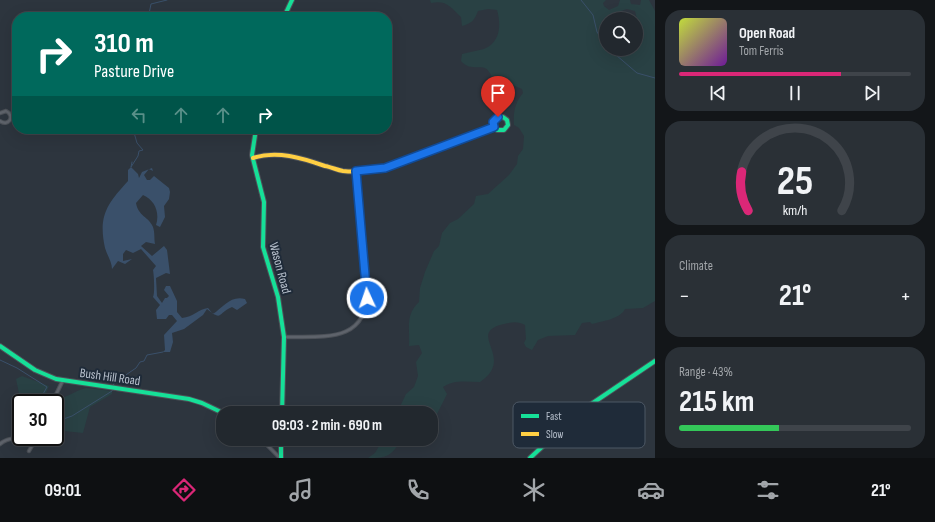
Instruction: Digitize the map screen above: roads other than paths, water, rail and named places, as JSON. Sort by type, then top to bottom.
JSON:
[{"type":"street","points":[[286,12],[292,0]]},
{"type":"street","points":[[0,113],[6,111],[10,113],[11,116],[7,123],[0,121]]},
{"type":"street","points":[[253,158],[259,156],[291,155],[337,169],[356,171],[385,168],[494,127]]},
{"type":"street","name":"Wason Road","points":[[255,134],[253,142],[253,158],[264,202],[263,247],[278,297],[284,337],[282,406]]},
{"type":"street","points":[[284,337],[340,335],[354,327],[364,314],[367,304],[367,292],[356,171]]},
{"type":"street","name":"Bush Hill Road","points":[[0,346],[36,370],[63,380],[189,400],[202,403],[216,410]]},
{"type":"street","points":[[594,402],[655,361]]},
{"type":"street","points":[[56,394],[63,380]]},
{"type":"street","points":[[0,444],[4,441],[12,439]]},
{"type":"street","points":[[29,451],[32,446]]},
{"type":"street","points":[[268,446],[280,458]]},
{"type":"street","points":[[280,458],[281,446]]},
{"type":"street","points":[[530,458],[541,448]]},
{"type":"water","points":[[131,167],[138,174],[139,178],[142,172],[149,169],[144,175],[147,180],[150,180],[154,176],[169,188],[170,192],[169,199],[164,206],[165,217],[160,227],[156,225],[156,207],[151,200],[143,195],[136,203],[139,211],[149,221],[154,231],[155,244],[146,242],[141,246],[152,256],[164,246],[167,250],[170,274],[166,273],[156,278],[157,296],[162,303],[165,298],[169,296],[164,290],[166,286],[170,286],[177,301],[177,312],[182,318],[208,308],[212,313],[207,309],[203,315],[184,329],[172,333],[173,342],[170,352],[163,352],[165,350],[164,335],[177,321],[172,315],[169,315],[166,319],[157,319],[156,310],[160,305],[153,297],[153,270],[156,266],[141,249],[133,253],[126,250],[123,254],[123,261],[132,259],[125,264],[118,261],[112,269],[105,248],[103,227],[106,211],[128,181],[128,170]]},
{"type":"water","points":[[240,298],[245,299],[247,303],[237,310],[232,307],[218,316],[213,314],[231,300]]},
{"type":"waterway","points":[[149,12],[151,4],[167,0]]},
{"type":"waterway","points":[[581,0],[593,15],[599,35]]},
{"type":"waterway","points":[[617,56],[637,73],[655,78]]},
{"type":"waterway","points":[[132,162],[131,167],[138,156],[139,151],[143,150],[137,143],[134,134]]},
{"type":"waterway","points":[[113,386],[114,383],[136,368],[140,362],[144,361],[147,355],[163,352]]},
{"type":"waterway","points":[[0,360],[17,368],[47,387],[43,394]]},
{"type":"waterway","points":[[64,419],[72,416],[113,389]]}]
